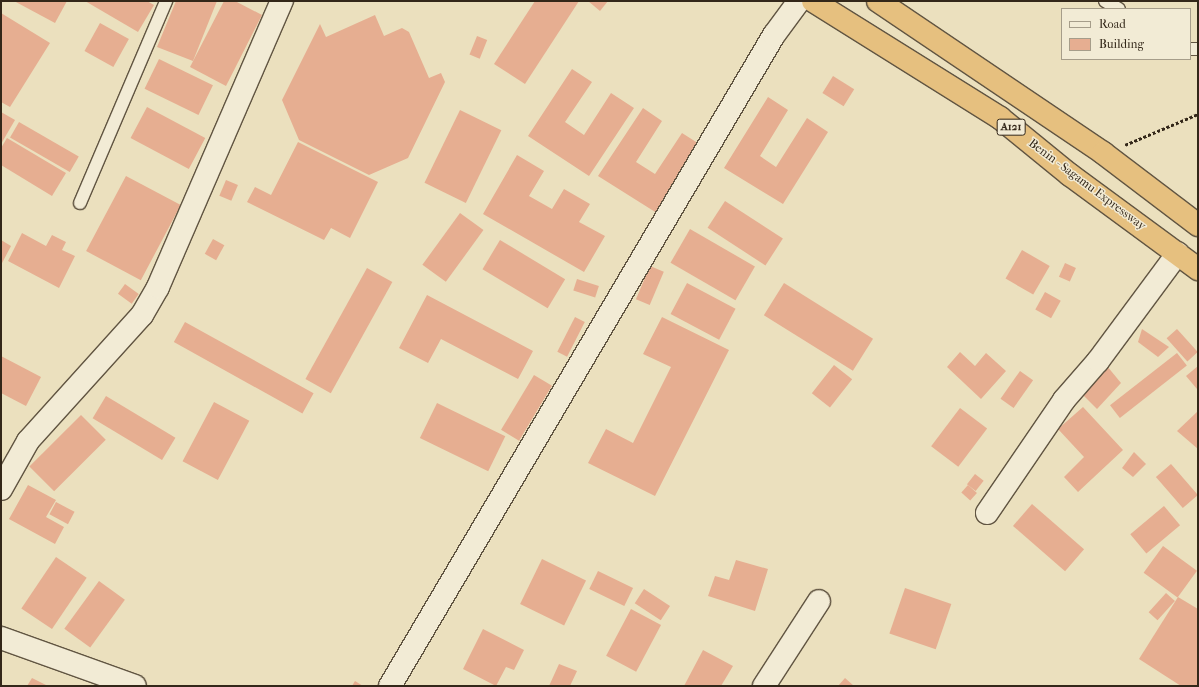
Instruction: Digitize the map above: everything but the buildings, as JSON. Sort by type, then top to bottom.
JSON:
[{"type":"highway","name":"Benin - Sagamu Expressway","points":[[813,1],[1000,118],[1070,175],[1198,269]]},
{"type":"highway","name":"A121","points":[[878,1],[1103,153],[1198,225]]},
{"type":"street","points":[[1,489],[28,441],[119,343],[145,310],[158,287],[282,1]]},
{"type":"street","points":[[390,686],[770,42],[799,1]]},
{"type":"street","points":[[987,513],[1064,400],[1098,361],[1178,253]]},
{"type":"street","points":[[764,686],[819,601]]},
{"type":"street","points":[[1,638],[132,685]]},
{"type":"lane","points":[[80,203],[166,1]]},
{"type":"lane","points":[[1105,1],[1117,8]]},
{"type":"path","points":[[1103,153],[1198,114]]}]
